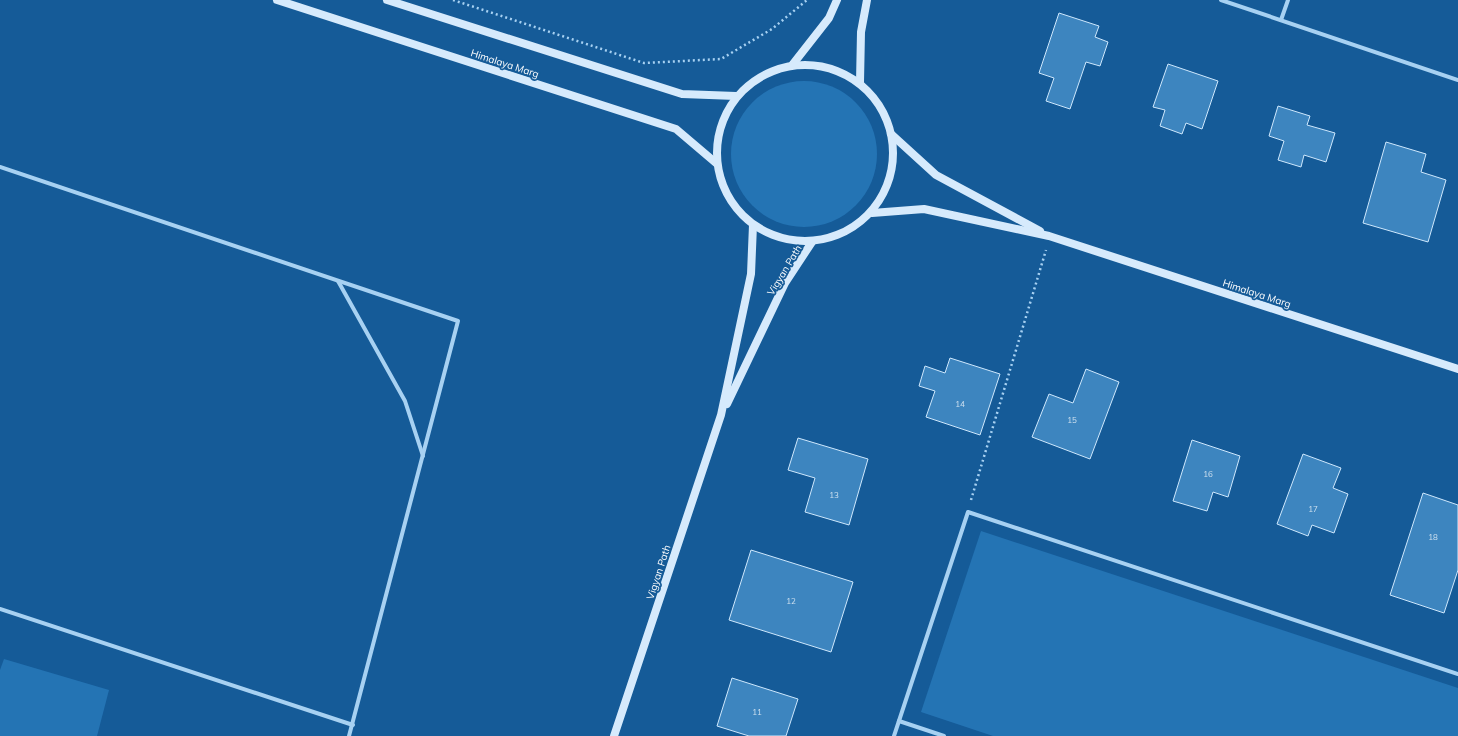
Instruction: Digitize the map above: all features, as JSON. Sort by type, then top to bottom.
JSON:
[{"type":"main road","name":"Himalaya Marg","points":[[277,0],[676,129],[716,162]]},
{"type":"main road","points":[[387,0],[682,94],[736,96]]},
{"type":"main road","points":[[794,64],[829,18],[837,0]]},
{"type":"main road","points":[[860,82],[861,32],[867,0]]},
{"type":"main road","points":[[794,64],[830,67],[860,82],[884,110],[895,149],[891,178],[872,213],[848,232],[812,242],[781,239],[753,225],[727,196],[716,162],[719,128],[736,96],[762,74],[794,64]]},
{"type":"main road","name":"Himalaya Marg","points":[[890,134],[936,176],[1049,236]]},
{"type":"main road","name":"Himalaya Marg","points":[[872,213],[924,209],[1049,236],[1458,369]]},
{"type":"main road","name":"Vigyan Path","points":[[722,415],[751,274],[753,225]]},
{"type":"main road","name":"Vigyan Path","points":[[614,736],[722,415],[785,283],[812,242]]},
{"type":"street","points":[[1221,0],[1458,80]]},
{"type":"street","points":[[1281,20],[1288,0]]},
{"type":"street","points":[[0,167],[458,321],[350,736]]},
{"type":"street","points":[[338,281],[405,401],[423,456]]},
{"type":"street","points":[[894,736],[968,512],[1458,674]]},
{"type":"street","points":[[0,608],[353,725]]},
{"type":"street","points":[[899,721],[944,736]]},
{"type":"path","points":[[453,0],[644,63],[721,59],[772,29],[807,0]]},
{"type":"path","points":[[968,512],[1049,236]]},
{"type":"shaded area","points":[[797,81],[811,81],[825,84],[845,93],[856,102],[865,113],[874,133],[877,154],[874,175],[865,195],[856,206],[845,215],[825,224],[811,227],[797,227],[783,224],[763,215],[752,206],[743,195],[734,175],[731,161],[731,147],[734,133],[743,113],[752,102],[763,93],[783,84]]},
{"type":"shaded area","points":[[981,531],[1458,688],[1458,736],[993,736],[921,712]]},
{"type":"shaded area","points":[[4,659],[109,690],[97,736],[0,736],[0,670]]},
{"type":"building","points":[[1059,13],[1099,26],[1095,37],[1108,42],[1100,66],[1086,62],[1070,109],[1046,101],[1054,78],[1039,73]]},
{"type":"building","points":[[1168,64],[1218,81],[1202,129],[1186,123],[1182,134],[1160,126],[1165,110],[1153,107]]},
{"type":"building","points":[[1278,106],[1310,116],[1307,125],[1335,133],[1326,162],[1304,155],[1301,167],[1278,160],[1284,141],[1269,136]]},
{"type":"building","points":[[1386,142],[1426,154],[1421,172],[1446,180],[1428,242],[1363,223]]},
{"type":"building","points":[[950,358],[1000,374],[980,435],[926,417],[935,391],[919,386],[925,366],[945,373]]},
{"type":"building","points":[[1086,369],[1119,382],[1090,459],[1032,437],[1049,394],[1073,403]]},
{"type":"building","points":[[798,438],[868,459],[849,525],[805,512],[815,478],[788,470]]},
{"type":"building","points":[[1192,440],[1240,456],[1228,497],[1213,492],[1207,511],[1173,501]]},
{"type":"building","points":[[1303,454],[1341,468],[1333,488],[1348,494],[1334,533],[1312,525],[1308,536],[1277,524]]},
{"type":"building","points":[[1423,493],[1458,505],[1458,570],[1444,613],[1390,595]]},
{"type":"building","points":[[751,550],[853,582],[831,652],[729,620]]},
{"type":"building","points":[[732,678],[798,699],[786,736],[749,736],[717,726]]}]
